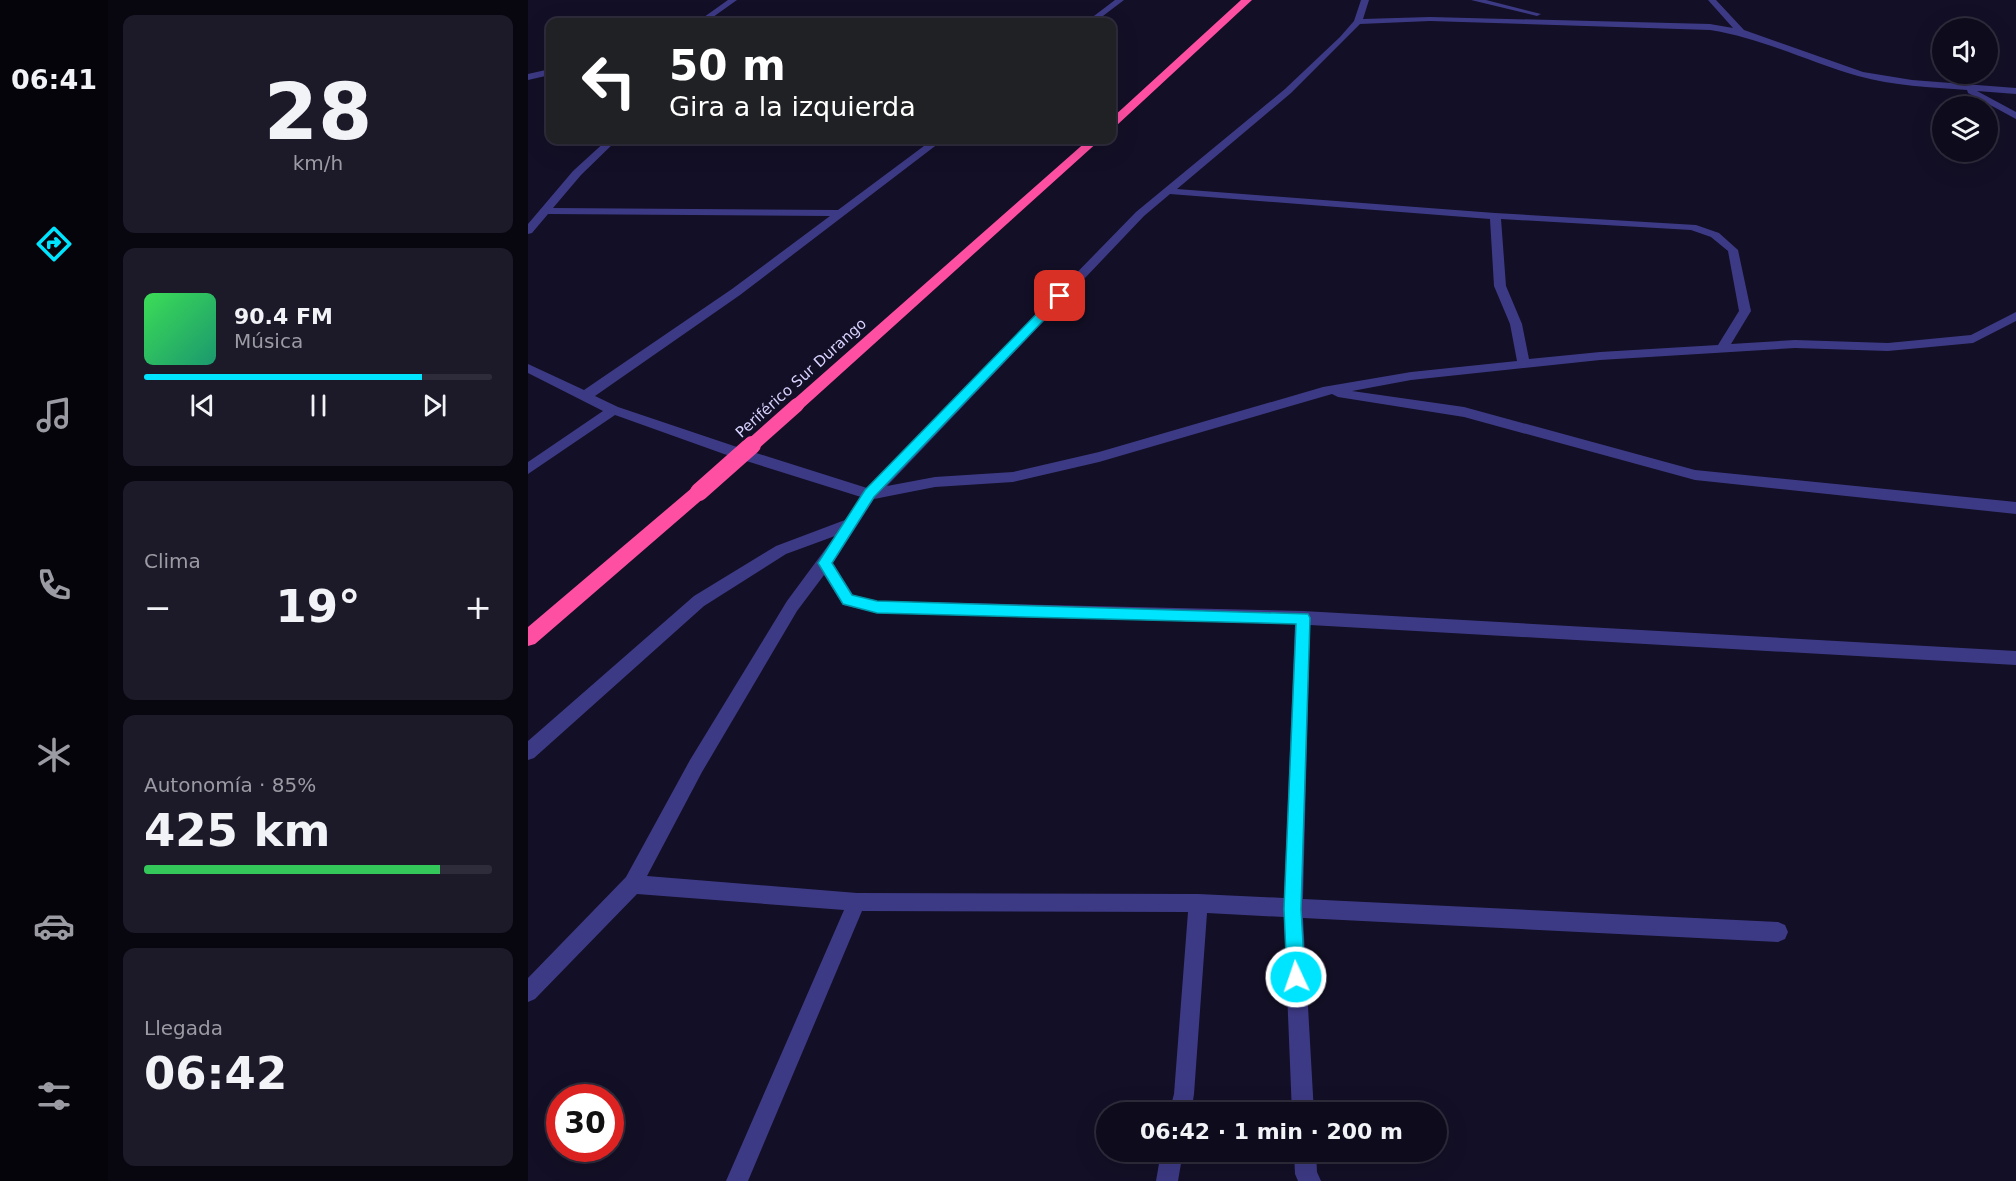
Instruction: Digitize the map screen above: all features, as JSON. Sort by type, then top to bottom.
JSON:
[{"type":"highway","points":[[1116,119],[1247,0]]},
{"type":"highway","name":"Periférico Sur Durango","points":[[528,638],[699,492],[1090,144]]},
{"type":"street","points":[[713,18],[733,0]]},
{"type":"street","points":[[1095,18],[1120,0]]},
{"type":"street","points":[[528,992],[633,884],[696,766],[792,606],[825,563],[870,494],[1140,214],[1295,84],[1343,39],[1358,22],[1365,0]]},
{"type":"street","points":[[1475,0],[1569,21]]},
{"type":"street","points":[[1712,0],[1741,32]]},
{"type":"street","points":[[1358,22],[1397,19],[1670,24],[1741,32],[1860,74],[1912,83],[2016,91]]},
{"type":"street","points":[[528,77],[546,73]]},
{"type":"street","points":[[1968,89],[2016,116]]},
{"type":"street","points":[[528,231],[543,211],[608,144]]},
{"type":"street","points":[[585,396],[736,292],[933,144]]},
{"type":"street","points":[[1165,191],[1495,216],[1692,227],[1715,235],[1733,250],[1745,311],[1722,348]]},
{"type":"street","points":[[543,211],[842,213]]},
{"type":"street","points":[[1495,216],[1500,286],[1516,324],[1523,362]]},
{"type":"street","points":[[528,368],[613,410],[729,450],[870,494],[935,482],[1013,477],[1099,457],[1323,391],[1412,376],[1523,362],[1722,348],[1795,344],[1888,347],[1973,339],[2016,316]]},
{"type":"street","points":[[1323,391],[1464,412],[1695,476],[2016,508]]},
{"type":"street","points":[[528,469],[613,410]]},
{"type":"street","points":[[528,752],[699,601],[781,550],[848,525]]},
{"type":"street","points":[[825,563],[848,600],[877,607],[1303,618],[2016,658]]},
{"type":"street","points":[[1302,1102],[1293,909],[1303,618]]},
{"type":"street","points":[[633,884],[857,902],[1198,903],[1778,932]]},
{"type":"street","points":[[737,1181],[857,902]]},
{"type":"street","points":[[1182,1102],[1198,903]]},
{"type":"street","points":[[1167,1181],[1171,1162]]},
{"type":"street","points":[[1305,1162],[1306,1174],[1310,1181]]},
{"type":"route","points":[[1060,296],[870,494],[825,563],[848,600],[877,607],[1303,618],[1293,909],[1296,977]]}]
